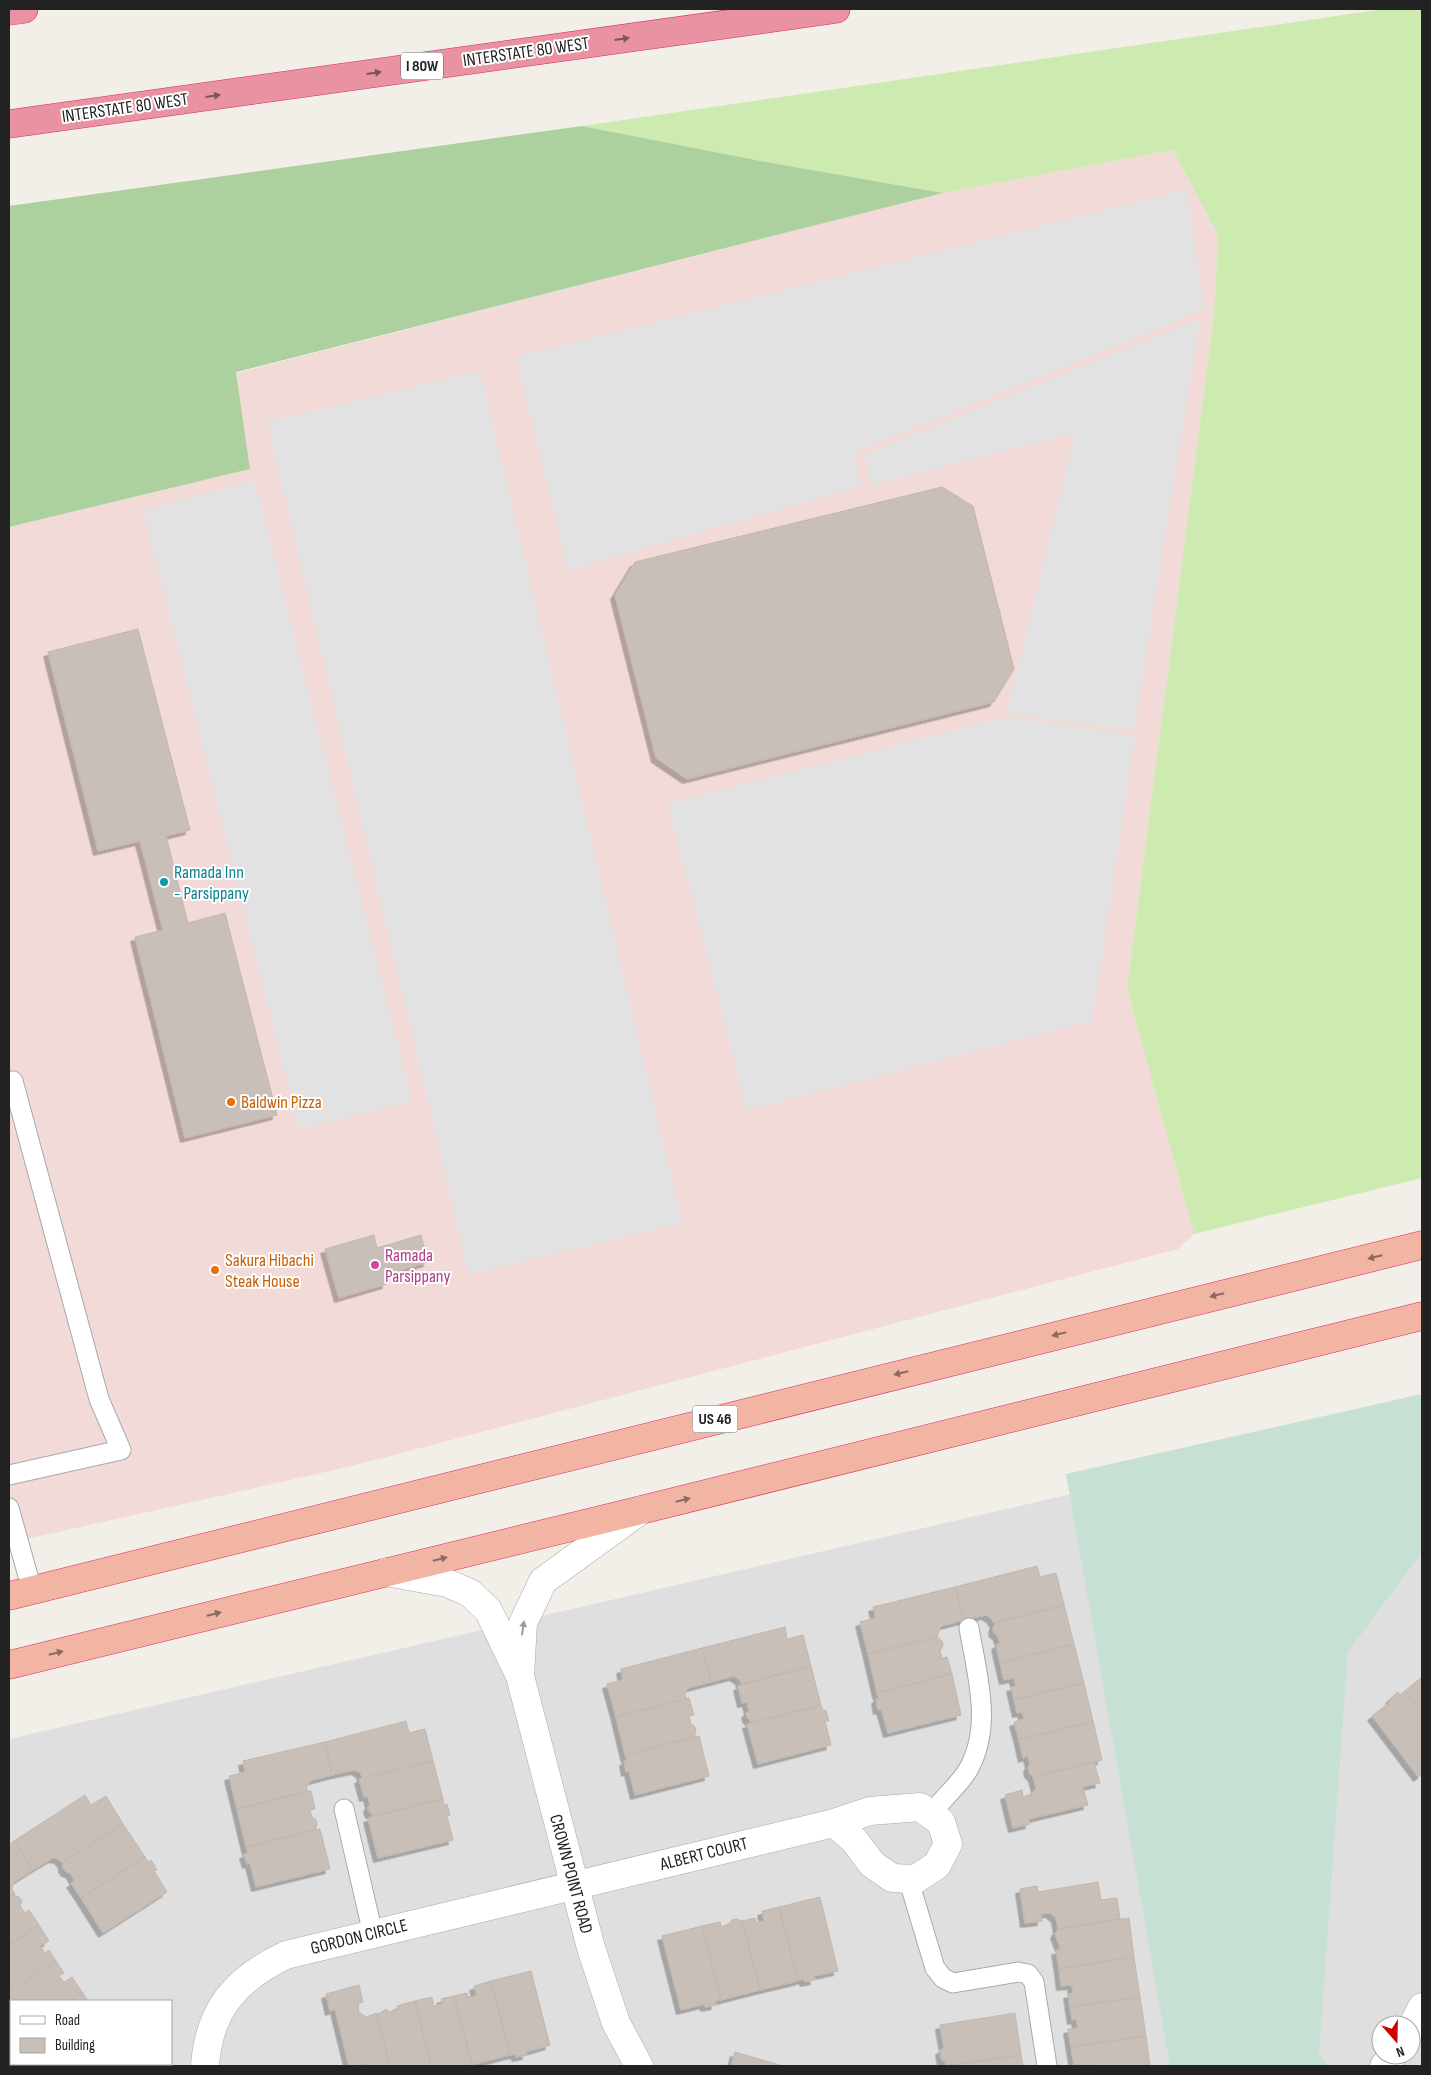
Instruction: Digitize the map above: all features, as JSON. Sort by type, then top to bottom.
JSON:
[{"type":"highway","points":[[9,11],[24,9]]},
{"type":"highway","name":"INTERSTATE 80 WEST","points":[[9,124],[836,9]]},
{"type":"highway","name":"US 46","points":[[20,1593],[1422,1245]]},
{"type":"highway","points":[[9,1665],[1422,1316]]},
{"type":"street","name":"CROWN POINT ROAD","points":[[520,1676],[523,1622],[544,1581],[641,1510]]},
{"type":"street","name":"CROWN POINT ROAD","points":[[386,1572],[447,1583],[470,1592],[488,1610],[520,1676],[591,1948],[616,2023],[639,2066]]},
{"type":"street","name":"ALBERT COURT","points":[[574,1886],[834,1823],[870,1811],[920,1807],[930,1814]]},
{"type":"street","points":[[834,1823],[854,1840],[872,1864],[892,1878],[916,1879],[937,1865],[948,1844],[941,1822],[930,1814]]},
{"type":"street","name":"GORDON CIRCLE","points":[[205,2066],[206,2044],[214,2020],[227,1999],[244,1981],[264,1966],[286,1955],[574,1886]]},
{"type":"lane","points":[[9,1475],[121,1450],[99,1399],[13,1081]]},
{"type":"lane","points":[[9,1508],[20,1593]]},
{"type":"lane","points":[[930,1814],[967,1771],[979,1741],[982,1705],[969,1628]]},
{"type":"lane","points":[[344,1808],[373,1934]]},
{"type":"lane","points":[[908,1878],[935,1968],[943,1978],[953,1983],[1018,1972],[1028,1974],[1034,1982],[1047,2066]]},
{"type":"shaded area","points":[[1173,150],[1218,235],[1214,314],[1127,989],[1194,1234],[1178,1249],[348,1467],[9,1543],[9,527],[250,469],[236,373],[943,193]]},
{"type":"shaded area","points":[[1186,190],[1205,309],[854,453],[861,486],[568,570],[516,357]]},
{"type":"shaded area","points":[[1200,319],[1134,731],[1007,713],[1075,433],[871,485],[864,455]]},
{"type":"shaded area","points":[[480,371],[682,1223],[469,1274],[267,422]]},
{"type":"shaded area","points":[[255,481],[412,1101],[299,1129],[143,510]]},
{"type":"shaded area","points":[[1006,717],[1135,736],[1092,1021],[747,1110],[668,804]]},
{"type":"shaded area","points":[[1422,1413],[1422,2066],[9,2066],[9,1739]]},
{"type":"green space","points":[[1384,9],[1422,9],[1422,1178],[1194,1234],[1127,989],[1214,314],[1218,235],[1173,150],[943,193],[761,161],[582,126]]},
{"type":"green space","points":[[582,126],[761,161],[943,193],[236,372],[250,469],[9,527],[9,206]]},
{"type":"green space","points":[[1422,1394],[1422,1552],[1348,1652],[1319,2053],[1328,2066],[1170,2066],[1066,1474]]},
{"type":"building","points":[[942,487],[973,506],[1014,669],[994,702],[687,779],[656,758],[615,595],[635,562]]},
{"type":"building","name":"Ramada Inn - Parsippany","points":[[138,629],[190,830],[166,836],[188,923],[225,913],[277,1115],[185,1138],[135,937],[163,930],[140,841],[98,851],[48,652]]},
{"type":"building","name":"Ramada Parsippany","points":[[374,1235],[377,1248],[421,1235],[428,1262],[384,1275],[387,1284],[339,1298],[325,1249]]},
{"type":"building","points":[[1037,1566],[1040,1577],[1056,1573],[1064,1605],[994,1623],[986,1615],[964,1620],[955,1587]]},
{"type":"building","points":[[955,1587],[964,1620],[941,1626],[937,1637],[868,1654],[860,1622],[876,1618],[873,1607]]},
{"type":"building","points":[[1064,1605],[1074,1644],[1000,1663],[996,1645],[1000,1643],[993,1629],[995,1623]]},
{"type":"building","points":[[785,1627],[787,1639],[803,1635],[811,1666],[741,1684],[740,1680],[734,1676],[711,1682],[702,1648]]},
{"type":"building","points":[[937,1637],[942,1641],[943,1646],[940,1650],[942,1658],[947,1657],[952,1674],[877,1693],[868,1654]]},
{"type":"building","points":[[1074,1644],[1084,1683],[1014,1700],[1011,1687],[1016,1686],[1014,1678],[1004,1680],[1000,1663]]},
{"type":"building","points":[[702,1648],[711,1682],[688,1688],[685,1693],[686,1699],[616,1717],[607,1684],[623,1680],[621,1669]]},
{"type":"building","points":[[811,1666],[821,1705],[752,1723],[748,1719],[746,1714],[749,1710],[747,1702],[742,1703],[738,1686]]},
{"type":"building","points":[[952,1674],[961,1715],[888,1733],[881,1709],[878,1710],[876,1699],[879,1698],[877,1693]]},
{"type":"building","points":[[1422,1677],[1422,1714],[1405,1691]]},
{"type":"building","points":[[1084,1683],[1093,1721],[1019,1740],[1014,1722],[1024,1719],[1022,1712],[1017,1713],[1014,1700]]},
{"type":"building","points":[[1405,1691],[1422,1714],[1422,1774],[1418,1777],[1372,1716],[1391,1701],[1390,1699],[1398,1692],[1400,1695]]},
{"type":"building","points":[[689,1698],[694,1715],[689,1716],[691,1724],[695,1727],[694,1737],[625,1755],[616,1717]]},
{"type":"building","points":[[821,1705],[823,1711],[826,1710],[829,1721],[825,1721],[831,1745],[758,1764],[747,1724]]},
{"type":"building","points":[[406,1721],[409,1733],[425,1729],[433,1761],[362,1779],[361,1773],[355,1770],[332,1775],[325,1742]]},
{"type":"building","points":[[1093,1721],[1102,1760],[1033,1777],[1029,1773],[1028,1768],[1030,1764],[1028,1756],[1023,1758],[1019,1740]]},
{"type":"building","points":[[699,1736],[709,1776],[635,1795],[629,1771],[626,1772],[624,1761],[627,1761],[625,1755]]},
{"type":"building","points":[[325,1742],[332,1775],[310,1781],[306,1787],[308,1791],[237,1809],[229,1776],[245,1772],[243,1761]]},
{"type":"building","points":[[433,1761],[443,1799],[373,1816],[369,1812],[368,1796],[364,1797],[359,1779]]},
{"type":"building","points":[[1094,1762],[1100,1783],[1083,1787],[1088,1805],[1029,1819],[1030,1824],[1013,1828],[1005,1795],[1022,1790],[1023,1797],[1032,1794],[1036,1788],[1033,1777]]},
{"type":"building","points":[[311,1791],[315,1809],[310,1810],[312,1817],[316,1820],[315,1830],[246,1847],[237,1809]]},
{"type":"building","points":[[85,1795],[91,1805],[106,1796],[123,1824],[62,1863],[59,1859],[53,1858],[33,1870],[14,1841]]},
{"type":"building","points":[[443,1799],[444,1805],[447,1804],[450,1815],[447,1816],[453,1840],[378,1858],[368,1818]]},
{"type":"building","points":[[123,1824],[145,1857],[81,1898],[71,1883],[75,1881],[70,1873],[66,1872],[63,1868],[63,1862]]},
{"type":"building","points":[[320,1829],[330,1869],[256,1887],[250,1863],[247,1864],[244,1854],[248,1853],[246,1847]]},
{"type":"building","points":[[14,1841],[33,1870],[13,1883],[12,1889],[15,1894],[9,1898],[9,1845]]},
{"type":"building","points":[[145,1857],[148,1862],[151,1860],[157,1870],[154,1871],[167,1892],[103,1933],[81,1898]]},
{"type":"building","points":[[1098,1882],[1101,1900],[1117,1898],[1120,1919],[1058,1929],[1056,1918],[1050,1913],[1041,1914],[1042,1921],[1025,1923],[1020,1889],[1037,1886],[1038,1892]]},
{"type":"building","points":[[13,1895],[19,1897],[22,1901],[20,1906],[25,1913],[29,1910],[39,1925],[9,1945],[9,1898]]},
{"type":"building","points":[[820,1897],[838,1971],[814,1976],[815,1980],[805,1982],[803,1979],[798,1981],[779,1907]]},
{"type":"building","points":[[779,1907],[798,1981],[760,1990],[742,1921],[755,1918],[756,1923],[764,1921],[762,1911]]},
{"type":"building","points":[[1129,1918],[1134,1957],[1059,1969],[1056,1950],[1061,1950],[1055,1934],[1058,1929]]},
{"type":"building","points":[[736,1919],[742,1921],[760,1990],[721,2000],[702,1926],[720,1922],[721,1927]]},
{"type":"building","points":[[39,1925],[49,1941],[40,1946],[45,1953],[49,1950],[56,1961],[9,1992],[9,1945]]},
{"type":"building","points":[[702,1926],[721,2000],[715,2001],[716,2005],[705,2007],[705,2004],[681,2010],[662,1936]]},
{"type":"building","points":[[1134,1957],[1140,1997],[1070,2007],[1068,1994],[1073,1993],[1072,1985],[1061,1986],[1059,1969]]},
{"type":"building","points":[[56,1961],[64,1973],[59,1976],[64,1982],[72,1977],[82,1992],[70,2000],[10,2000],[10,2021],[9,1992]]},
{"type":"building","points":[[531,1971],[550,2045],[526,2052],[527,2055],[516,2057],[516,2054],[510,2055],[491,1981]]},
{"type":"building","points":[[491,1981],[510,2055],[472,2065],[454,1996],[467,1993],[468,1997],[477,1996],[474,1986]]},
{"type":"building","points":[[359,1985],[363,2002],[357,2004],[359,2012],[366,2017],[377,2013],[390,2066],[368,2066],[367,2064],[349,2066],[335,2009],[330,2011],[326,1994]]},
{"type":"building","points":[[82,1992],[87,2000],[70,2000]]},
{"type":"building","points":[[454,1996],[472,2065],[431,2066],[415,2001],[432,1997],[434,2006],[443,2004],[441,1999]]},
{"type":"building","points":[[1140,1997],[1146,2036],[1071,2047],[1068,2029],[1078,2028],[1076,2019],[1072,2020],[1070,2007]]},
{"type":"building","points":[[415,2001],[431,2066],[390,2066],[377,2015],[386,2009],[390,2012],[398,2010],[397,2006]]},
{"type":"building","points":[[1015,2013],[1021,2055],[946,2066],[945,2060],[942,2061],[940,2050],[944,2049],[940,2025]]},
{"type":"building","points":[[1146,2036],[1150,2066],[1074,2065],[1071,2047]]},
{"type":"building","points":[[735,2052],[783,2066],[731,2066]]},
{"type":"building","points":[[1021,2055],[1023,2066],[946,2066]]},
{"type":"building","points":[[48,2065],[116,2065],[114,2066]]},
{"type":"place","name":"Ramada Inn - Parsippany","points":[[164,882]]},
{"type":"place","name":"Baldwin Pizza","points":[[231,1102]]},
{"type":"place","name":"Ramada Parsippany","points":[[375,1265]]},
{"type":"place","name":"Sakura Hibachi Steak House","points":[[215,1270]]}]
